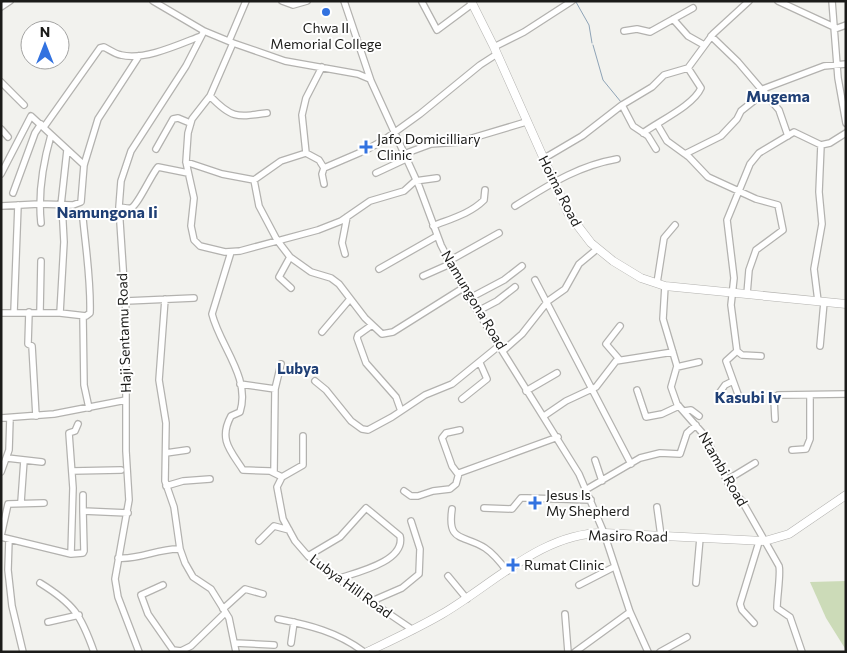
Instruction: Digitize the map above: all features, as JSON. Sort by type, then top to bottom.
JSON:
[{"type":"main road","name":"Hoima Road","points":[[472,3],[496,51],[553,182],[573,222],[597,249],[632,274],[665,286],[846,304]]},
{"type":"main road","name":"Masiro Road","points":[[365,652],[381,648],[413,630],[467,599],[507,571],[562,540],[588,533],[604,533],[762,541],[790,534],[846,494]]},
{"type":"street","points":[[1,7],[10,1]]},
{"type":"street","points":[[153,1],[202,33],[285,61],[358,74],[369,78],[371,81]]},
{"type":"street","points":[[246,1],[210,96],[190,123],[186,145],[186,162],[194,195],[191,226],[194,240],[200,246],[231,252],[318,230],[347,217],[370,201],[404,191],[415,181],[437,178]]},
{"type":"street","points":[[282,1],[293,5],[307,1]]},
{"type":"street","name":"Namungona Road","points":[[344,1],[371,81],[395,132],[449,263],[502,348],[526,391],[558,437],[586,489],[604,533],[630,612],[648,652]]},
{"type":"street","points":[[324,168],[366,150],[395,132],[496,51],[572,1]]},
{"type":"street","points":[[543,159],[582,136],[622,105],[652,87],[664,75],[688,68],[711,36],[748,1]]},
{"type":"street","points":[[778,1],[834,28],[846,25]]},
{"type":"street","points":[[832,1],[846,122]]},
{"type":"street","points":[[422,2],[437,30],[472,3]]},
{"type":"street","points":[[624,31],[637,29],[650,32],[693,8]]},
{"type":"street","points":[[672,19],[688,36],[704,45]]},
{"type":"street","points":[[13,193],[34,132],[43,126],[100,48],[104,47],[122,56],[139,56],[176,46],[202,33]]},
{"type":"street","name":"Haji Sentamu Road","points":[[139,652],[117,592],[116,579],[118,558],[128,513],[126,301],[119,207],[122,178],[131,151],[186,66],[202,33]]},
{"type":"street","points":[[711,36],[764,91],[779,110],[788,136]]},
{"type":"street","points":[[1,206],[76,205],[82,200],[84,165],[98,119],[139,56]]},
{"type":"street","points":[[685,154],[721,136],[737,119],[741,111],[764,91],[824,66],[846,64]]},
{"type":"street","points":[[306,153],[302,127],[303,109],[310,88],[322,67]]},
{"type":"street","points":[[643,133],[693,100],[700,90],[688,68]]},
{"type":"street","points":[[1,82],[24,105]]},
{"type":"street","points":[[210,96],[226,113],[242,116],[267,113]]},
{"type":"street","points":[[622,105],[633,126],[648,136],[656,149]]},
{"type":"street","points":[[1,174],[31,116],[84,165]]},
{"type":"street","points":[[156,149],[174,119],[178,118],[190,123]]},
{"type":"street","points":[[376,173],[428,145],[457,143],[526,122]]},
{"type":"street","points":[[657,124],[667,140],[685,154],[708,177],[737,191],[777,204],[783,226],[780,233],[756,250],[749,270],[747,294]]},
{"type":"street","points":[[1,129],[8,137]]},
{"type":"street","points":[[761,356],[742,355],[737,351],[731,305],[733,270],[727,223],[737,191],[747,169],[757,155],[788,136],[798,133],[821,145],[830,143],[846,133]]},
{"type":"street","points":[[41,223],[39,204],[51,135]]},
{"type":"street","points":[[820,346],[821,301],[814,269],[822,224],[819,192],[821,145]]},
{"type":"street","points":[[60,313],[64,242],[62,205],[67,150]]},
{"type":"street","points":[[186,162],[222,174],[254,180],[281,161],[306,153],[319,160],[324,168],[324,184]]},
{"type":"street","points":[[515,206],[553,182],[591,164],[617,159]]},
{"type":"street","points":[[119,207],[130,208],[137,204],[146,184],[158,167],[188,173]]},
{"type":"street","points":[[254,180],[258,204],[277,240],[290,257],[311,272],[334,280],[382,334],[388,334],[463,288]]},
{"type":"street","points":[[433,226],[456,218],[476,206],[484,200],[485,190]]},
{"type":"street","points":[[14,312],[18,205]]},
{"type":"street","points":[[345,254],[342,243],[347,217]]},
{"type":"street","points":[[1,312],[40,312],[88,316],[90,313],[91,287],[83,219]]},
{"type":"street","points":[[657,283],[664,238],[676,225]]},
{"type":"street","points":[[423,276],[499,233]]},
{"type":"street","points":[[379,269],[437,236]]},
{"type":"street","points":[[315,381],[326,390],[351,421],[362,429],[371,429],[425,395],[452,384],[522,334],[548,301],[565,289],[579,264],[597,249]]},
{"type":"street","points":[[231,252],[212,314],[240,384],[241,411],[231,416],[226,430],[229,451],[244,470],[274,472],[282,477],[302,465],[302,436]]},
{"type":"street","points":[[290,257],[279,277],[291,288]]},
{"type":"street","points":[[40,261],[40,312]]},
{"type":"street","points":[[470,298],[504,280],[522,266]]},
{"type":"street","points":[[536,280],[631,464]]},
{"type":"street","name":"Ntambi Road","points":[[665,286],[663,319],[677,367],[671,387],[679,406],[705,436],[727,480],[781,573],[777,585],[777,608],[790,617],[802,652]]},
{"type":"street","points":[[478,311],[497,301],[515,287]]},
{"type":"street","points":[[126,301],[194,298]]},
{"type":"street","points":[[165,299],[159,380],[166,418],[166,486],[174,507],[180,549],[193,577],[211,589],[230,622],[236,652]]},
{"type":"street","points":[[322,332],[350,299]]},
{"type":"street","points":[[29,312],[27,334],[28,344],[32,346],[36,416]]},
{"type":"street","points":[[83,316],[84,385],[89,408]]},
{"type":"street","points":[[372,325],[358,335],[357,338],[366,363],[396,397],[401,411]]},
{"type":"street","points":[[619,360],[606,344],[620,326]]},
{"type":"street","points":[[737,351],[726,361],[740,397]]},
{"type":"street","points":[[544,416],[566,401],[596,387],[612,364],[619,360],[673,352]]},
{"type":"street","points":[[677,367],[699,362]]},
{"type":"street","points":[[462,400],[487,379],[480,363]]},
{"type":"street","points":[[274,472],[275,389],[281,364]]},
{"type":"street","points":[[526,391],[557,373]]},
{"type":"street","points":[[720,392],[725,385],[733,381]]},
{"type":"street","points":[[240,384],[275,389]]},
{"type":"street","points":[[596,387],[601,403]]},
{"type":"street","points":[[637,390],[646,417],[662,414],[679,406]]},
{"type":"street","points":[[792,450],[806,450],[810,442],[810,394]]},
{"type":"street","points":[[775,419],[774,399],[778,395],[846,394]]},
{"type":"street","points":[[1,418],[36,416],[126,400]]},
{"type":"street","points":[[684,412],[691,410],[699,416]]},
{"type":"street","points":[[1,472],[7,458],[10,418]]},
{"type":"street","points":[[71,554],[72,471],[69,433],[77,429],[78,424]]},
{"type":"street","points":[[586,489],[631,464],[655,454],[680,454],[687,433],[696,425]]},
{"type":"street","points":[[404,491],[414,497],[433,491],[450,489],[456,484],[458,474],[452,466],[442,438],[446,433],[460,430]]},
{"type":"street","points":[[458,474],[558,437]]},
{"type":"street","points":[[166,453],[187,450]]},
{"type":"street","points":[[7,458],[42,462]]},
{"type":"street","points":[[21,502],[24,460]]},
{"type":"street","points":[[595,460],[602,481]]},
{"type":"street","points":[[727,480],[755,463]]},
{"type":"street","points":[[72,471],[121,470]]},
{"type":"street","name":"Lubya Hill Road","points":[[282,477],[277,484],[277,495],[283,519],[308,556],[413,630]]},
{"type":"street","points":[[166,486],[184,481],[210,479]]},
{"type":"street","points":[[44,503],[10,503],[7,506],[1,537],[71,554],[83,554],[83,495]]},
{"type":"street","points":[[484,508],[512,508],[521,498],[591,500]]},
{"type":"street","points":[[72,502],[83,503]]},
{"type":"street","points":[[657,507],[661,536]]},
{"type":"street","points":[[308,556],[340,537],[366,508],[400,536],[401,540],[397,548],[383,563],[337,578]]},
{"type":"street","points":[[452,509],[450,525],[454,533],[485,548],[507,571]]},
{"type":"street","points":[[83,511],[128,513]]},
{"type":"street","points":[[372,600],[402,588],[419,574],[420,549],[411,521]]},
{"type":"street","points":[[259,541],[274,526],[289,530]]},
{"type":"street","points":[[696,583],[700,538]]},
{"type":"street","points":[[9,539],[8,570],[12,606],[23,652]]},
{"type":"street","points":[[754,624],[742,610],[740,604],[762,541]]},
{"type":"street","points":[[118,558],[137,558],[163,550],[180,549]]},
{"type":"street","points":[[579,585],[614,567]]},
{"type":"street","points":[[448,576],[467,599]]},
{"type":"street","points":[[40,583],[60,596],[79,615],[94,652]]},
{"type":"street","points":[[163,585],[141,595],[148,614],[173,650],[185,650],[245,589],[263,594]]},
{"type":"street","points":[[575,652],[630,612]]},
{"type":"street","points":[[565,614],[568,652]]},
{"type":"street","points":[[48,622],[79,615]]},
{"type":"street","points":[[278,619],[330,632],[365,652]]},
{"type":"street","points":[[291,643],[294,622]]},
{"type":"street","points":[[660,652],[687,636]]},
{"type":"street","points":[[235,643],[274,644]]},
{"type":"green space","points":[[846,581],[846,650],[826,618],[810,582]]},
{"type":"waterway","points":[[576,2],[589,25],[592,43]]},
{"type":"waterway","points":[[593,45],[603,80],[621,102]]},
{"type":"place","name":"Chwa II Memorial College","points":[[326,12]]},
{"type":"place","name":"Jafo Domicilliary Clinic","points":[[366,147]]},
{"type":"place","name":"Jesus Is My Shepherd","points":[[535,503]]},
{"type":"place","name":"Rumat Clinic","points":[[513,565]]},
{"type":"district","name":"Mugema","points":[[778,96]]},
{"type":"district","name":"Namungona Ii","points":[[107,212]]},
{"type":"district","name":"Lubya","points":[[298,369]]},
{"type":"district","name":"Kasubi Iv","points":[[748,397]]}]
